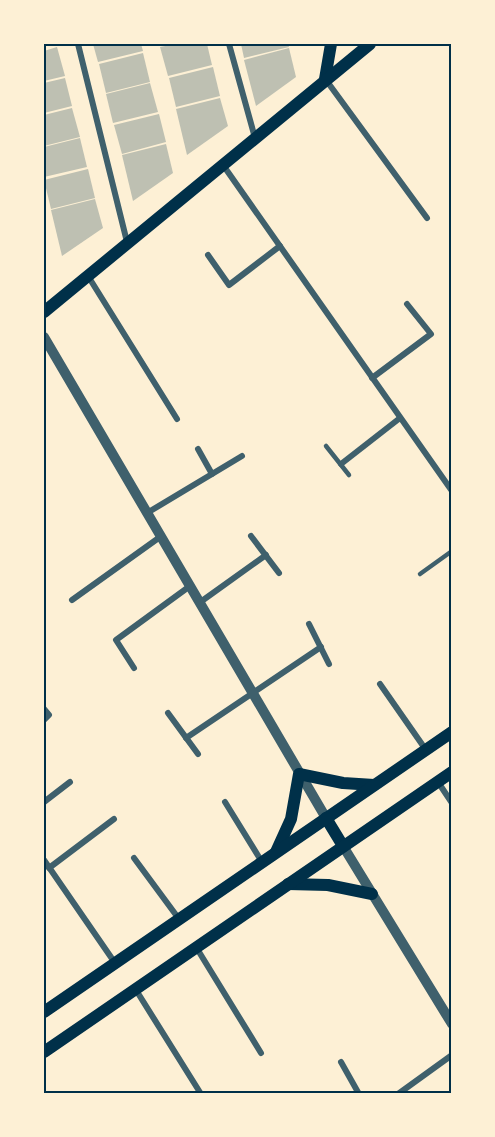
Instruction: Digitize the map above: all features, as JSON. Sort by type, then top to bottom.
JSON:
[{"type":"main road","points":[[325,79],[330,44]]},
{"type":"main road","points":[[44,312],[370,44]]},
{"type":"main road","points":[[44,1012],[452,732]]},
{"type":"main road","points":[[44,1052],[452,772]]},
{"type":"main road","points":[[276,853],[291,819],[299,774],[343,783],[374,785]]},
{"type":"main road","points":[[326,818],[343,846]]},
{"type":"main road","points":[[288,884],[328,885],[372,894]]},
{"type":"street","points":[[78,44],[127,242]]},
{"type":"street","points":[[229,44],[255,138]]},
{"type":"street","points":[[325,79],[427,218]]},
{"type":"street","points":[[223,165],[452,491]]},
{"type":"street","points":[[208,255],[230,285],[280,246]]},
{"type":"street","points":[[88,276],[177,418]]},
{"type":"street","points":[[372,378],[431,334],[406,304]]},
{"type":"street","points":[[44,337],[326,818]]},
{"type":"street","points":[[340,464],[400,418]]},
{"type":"street","points":[[198,449],[212,474]]},
{"type":"street","points":[[147,513],[242,456]]},
{"type":"street","points":[[251,536],[279,573]]},
{"type":"street","points":[[72,600],[160,537]]},
{"type":"street","points":[[199,603],[266,555]]},
{"type":"street","points":[[134,668],[116,640],[190,586]]},
{"type":"street","points":[[309,624],[329,664]]},
{"type":"street","points":[[186,738],[321,647]]},
{"type":"street","points":[[380,684],[426,750]]},
{"type":"street","points":[[44,709],[49,715],[44,720]]},
{"type":"street","points":[[168,713],[198,754]]},
{"type":"street","points":[[438,781],[452,803]]},
{"type":"street","points":[[44,802],[70,782]]},
{"type":"street","points":[[225,802],[262,862]]},
{"type":"street","points":[[49,868],[114,819]]},
{"type":"street","points":[[343,846],[452,1024]]},
{"type":"street","points":[[134,858],[179,919]]},
{"type":"street","points":[[44,860],[115,963]]},
{"type":"street","points":[[195,947],[261,1053]]},
{"type":"street","points":[[135,988],[201,1094]]},
{"type":"street","points":[[398,1094],[452,1055]]},
{"type":"street","points":[[341,1062],[359,1094]]},
{"type":"lane","points":[[326,446],[349,475]]},
{"type":"lane","points":[[420,574],[452,551]]},
{"type":"building","points":[[93,44],[141,44],[143,51],[98,62]]},
{"type":"building","points":[[176,44],[207,44],[212,65],[168,76],[160,47]]},
{"type":"building","points":[[241,44],[288,44],[289,47],[244,58]]},
{"type":"building","points":[[57,47],[65,76],[44,81],[44,51]]},
{"type":"building","points":[[289,48],[296,77],[256,106],[244,60]]},
{"type":"building","points":[[143,53],[150,82],[106,93],[99,64]]},
{"type":"building","points":[[213,67],[220,96],[176,107],[169,78]]},
{"type":"building","points":[[65,78],[72,106],[44,113],[44,83]]},
{"type":"building","points":[[150,83],[158,112],[113,123],[106,94]]},
{"type":"building","points":[[220,98],[228,126],[187,155],[176,109]]},
{"type":"building","points":[[72,108],[80,137],[44,146],[44,115]]},
{"type":"building","points":[[159,114],[166,142],[122,154],[114,125]]},
{"type":"building","points":[[80,138],[87,167],[44,177],[44,147]]},
{"type":"building","points":[[166,144],[173,173],[133,201],[122,155]]},
{"type":"building","points":[[88,169],[95,198],[51,209],[44,180]]},
{"type":"building","points":[[95,199],[103,228],[62,256],[51,210]]}]
